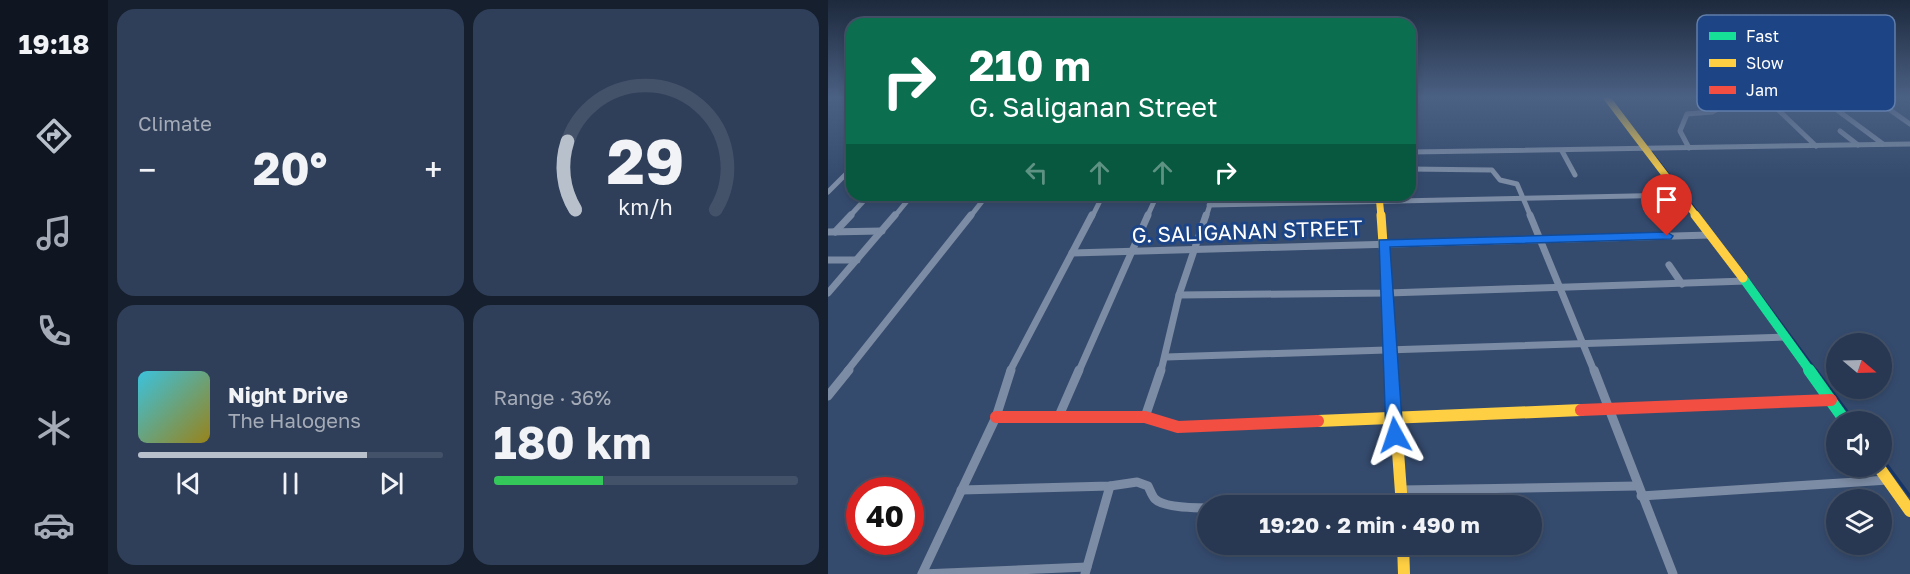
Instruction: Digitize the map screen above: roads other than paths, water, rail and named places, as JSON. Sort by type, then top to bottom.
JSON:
[{"type":"street","points":[[1627,125],[1746,281],[1838,411]]},
{"type":"street","points":[[1683,125],[1680,131],[1689,148]]},
{"type":"street","points":[[1794,125],[1816,146]]},
{"type":"street","points":[[1857,125],[1883,144]]},
{"type":"street","points":[[1840,131],[1858,145]]},
{"type":"street","points":[[1416,152],[1910,144]]},
{"type":"street","points":[[1562,151],[1575,175]]},
{"type":"street","points":[[1416,169],[1494,170],[1500,180],[1517,183],[1562,288],[1672,574]]},
{"type":"street","points":[[828,192],[846,174]]},
{"type":"street","points":[[1416,198],[1524,199],[1680,195]]},
{"type":"street","points":[[832,232],[863,201]]},
{"type":"street","points":[[829,291],[907,201]]},
{"type":"street","points":[[828,396],[982,201]]},
{"type":"street","points":[[1100,201],[1010,372],[996,417],[922,574],[1086,571],[1110,486]]},
{"type":"street","points":[[1058,418],[1154,201]]},
{"type":"street","points":[[1145,417],[1166,357],[1179,295],[1211,201]]},
{"type":"street","points":[[1209,205],[1307,201]]},
{"type":"street","points":[[1380,201],[1388,292],[1393,416],[1401,495]]},
{"type":"street","points":[[832,232],[882,231]]},
{"type":"street","name":"G. SALIGANAN STREET","points":[[1072,253],[1710,235]]},
{"type":"street","points":[[828,260],[857,260]]},
{"type":"street","points":[[1669,265],[1682,284]]},
{"type":"street","points":[[1179,295],[1562,288],[1746,281]]},
{"type":"street","points":[[1166,357],[1786,337]]},
{"type":"street","points":[[996,417],[1145,417],[1178,427],[1393,416],[1831,400]]},
{"type":"street","points":[[1886,477],[1910,511]]},
{"type":"street","points":[[1641,496],[1888,480]]},
{"type":"street","points":[[961,490],[1110,486],[1142,482],[1161,502],[1186,508],[1197,508]]},
{"type":"street","points":[[1401,490],[1637,486]]},
{"type":"street","points":[[1403,555],[1404,574]]},
{"type":"waterway","points":[[1652,152],[1698,212]]},
{"type":"waterway","points":[[1741,269],[1817,371]]},
{"type":"waterway","points":[[1816,370],[1847,411]]},
{"type":"waterway","points":[[1892,472],[1910,496]]}]
